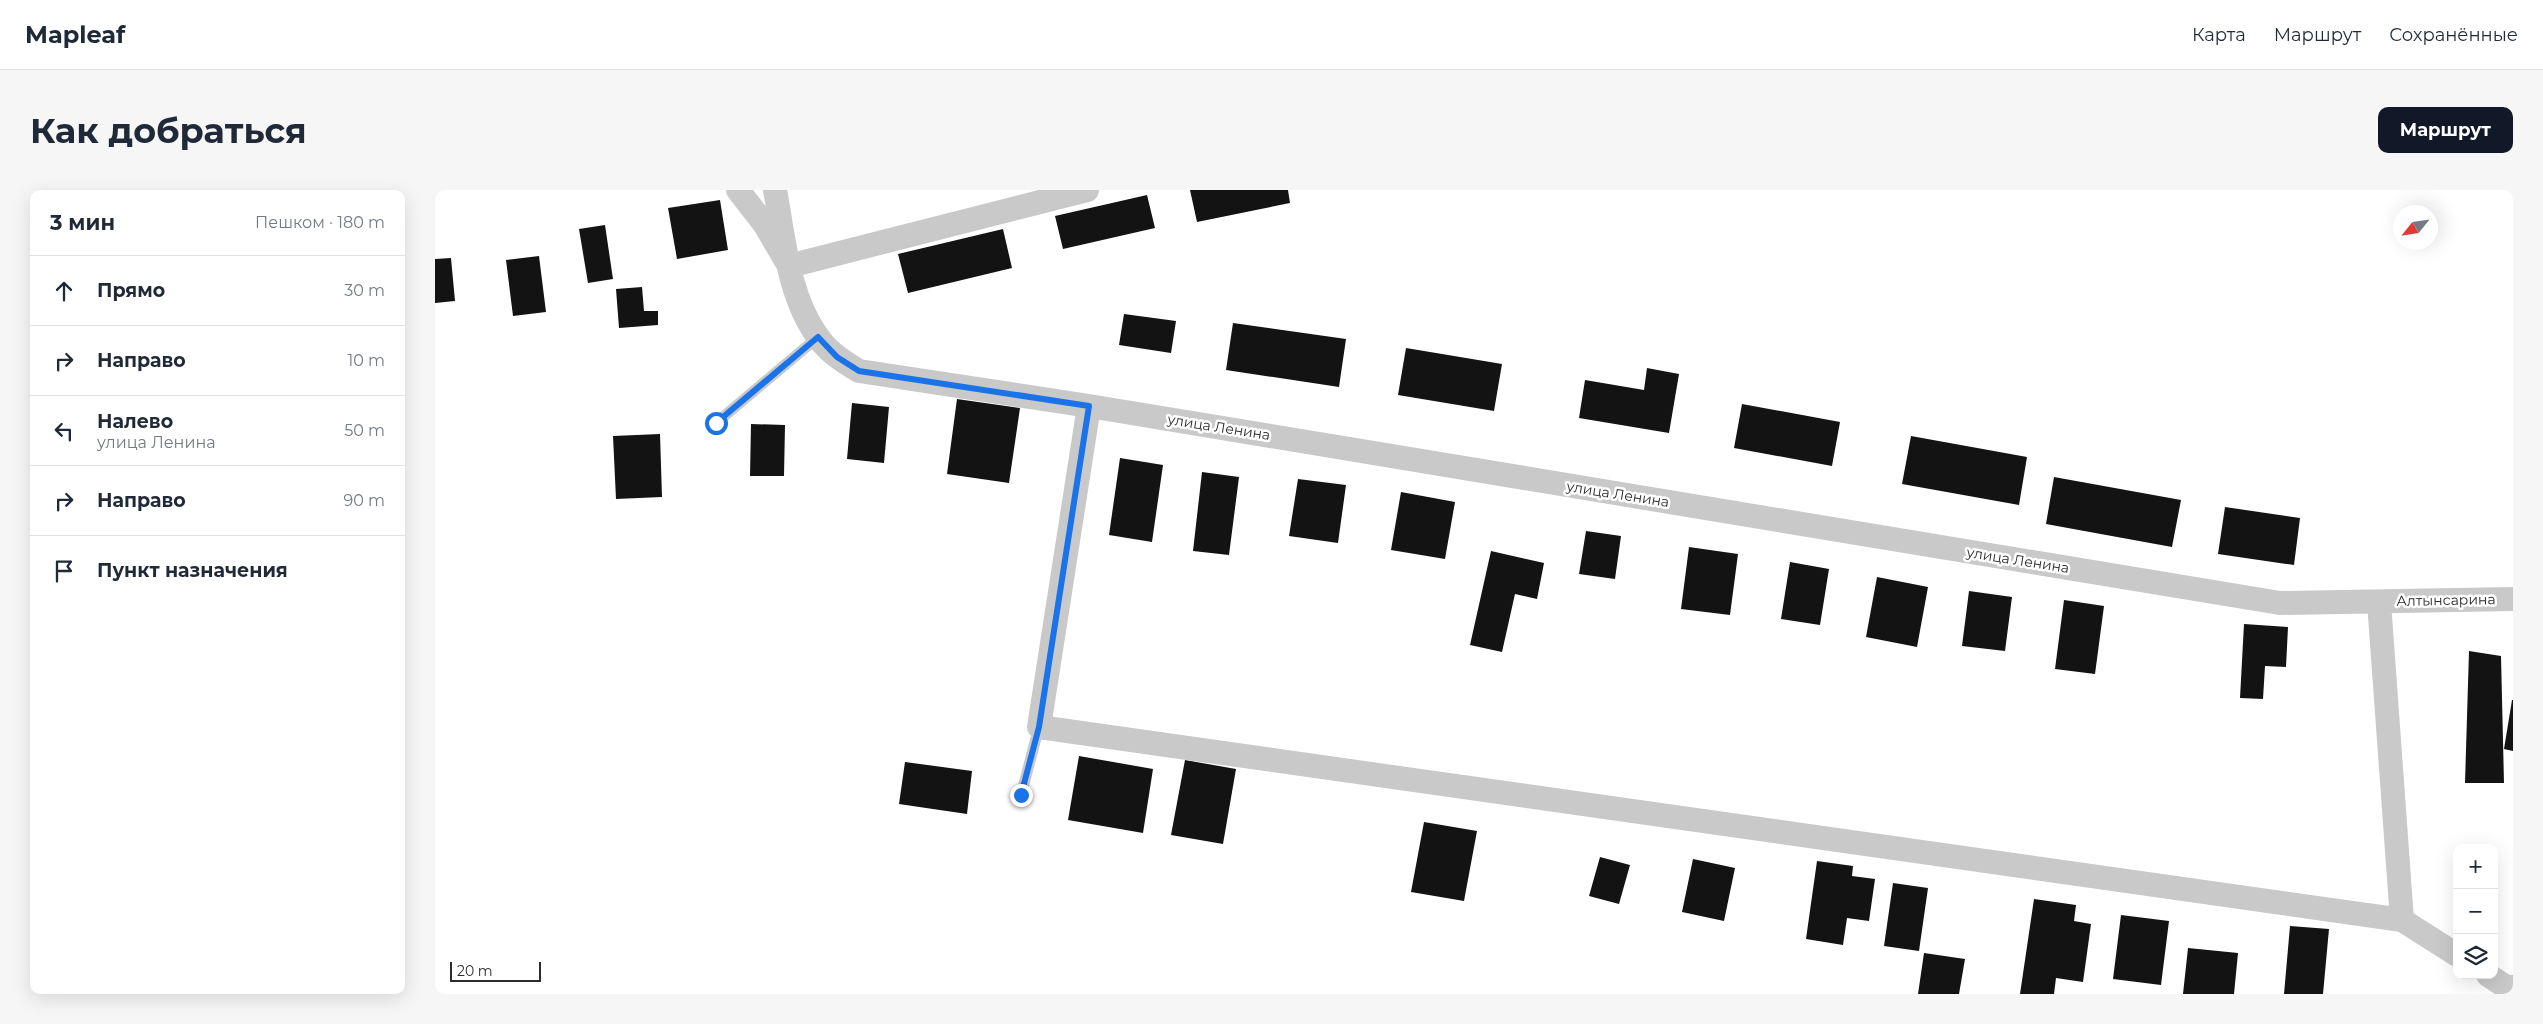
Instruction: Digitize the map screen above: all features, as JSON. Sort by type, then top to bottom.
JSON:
[{"type":"street","points":[[738,190],[765,225],[789,266]]},
{"type":"street","points":[[775,190],[789,266],[799,301],[818,337]]},
{"type":"street","points":[[789,266],[1087,190]]},
{"type":"street","name":"улица Ленина","points":[[818,337],[837,357],[859,371],[1089,406],[2280,603],[2379,602]]},
{"type":"street","points":[[1089,406],[1039,727],[2402,920],[2453,952]]},
{"type":"street","name":"Алтынсарина","points":[[2379,602],[2513,599]]},
{"type":"street","points":[[2379,602],[2402,920]]},
{"type":"street","points":[[2494,979],[2506,987],[2513,987]]},
{"type":"lane","points":[[716,423],[818,337]]},
{"type":"lane","points":[[1021,795],[1039,727]]},
{"type":"building","points":[[1190,190],[1288,190],[1290,203],[1197,222]]},
{"type":"building","points":[[1147,195],[1155,228],[1063,249],[1055,216]]},
{"type":"building","points":[[720,200],[728,250],[677,259],[668,208]]},
{"type":"building","points":[[605,225],[613,279],[588,283],[579,229]]},
{"type":"building","points":[[1003,229],[1012,268],[908,293],[898,254]]},
{"type":"building","points":[[539,256],[546,312],[513,316],[506,260]]},
{"type":"building","points":[[451,258],[455,301],[435,303],[435,259]]},
{"type":"building","points":[[642,287],[644,311],[658,311],[658,325],[619,328],[616,289]]},
{"type":"building","points":[[1124,314],[1176,321],[1171,353],[1119,345]]},
{"type":"building","points":[[1233,323],[1346,339],[1339,387],[1226,370]]},
{"type":"building","points":[[1406,348],[1502,364],[1494,411],[1398,395]]},
{"type":"building","points":[[1647,368],[1679,374],[1669,433],[1579,418],[1585,380],[1644,390]]},
{"type":"building","points":[[957,399],[1020,408],[1009,483],[947,474]]},
{"type":"building","points":[[852,403],[889,407],[884,463],[847,459]]},
{"type":"building","points":[[1742,404],[1840,422],[1832,466],[1734,448]]},
{"type":"building","points":[[751,424],[785,425],[784,476],[750,476]]},
{"type":"building","points":[[660,434],[662,497],[616,499],[613,436]]},
{"type":"building","points":[[1911,436],[2027,457],[2019,505],[1902,484]]},
{"type":"building","points":[[1120,458],[1163,465],[1152,542],[1109,535]]},
{"type":"building","points":[[1202,472],[1239,477],[1229,555],[1193,551]]},
{"type":"building","points":[[2054,477],[2181,500],[2172,547],[2046,524]]},
{"type":"building","points":[[1298,479],[1346,485],[1338,543],[1289,536]]},
{"type":"building","points":[[1401,492],[1455,502],[1445,559],[1391,550]]},
{"type":"building","points":[[2225,507],[2300,518],[2294,565],[2218,554]]},
{"type":"building","points":[[1586,531],[1621,536],[1615,579],[1579,574]]},
{"type":"building","points":[[1689,547],[1738,554],[1730,615],[1681,609]]},
{"type":"building","points":[[1491,551],[1544,563],[1537,599],[1515,594],[1502,652],[1470,645]]},
{"type":"building","points":[[1790,562],[1829,569],[1820,625],[1781,619]]},
{"type":"building","points":[[1877,577],[1928,587],[1917,647],[1866,637]]},
{"type":"building","points":[[1969,591],[2012,597],[2005,651],[1962,646]]},
{"type":"building","points":[[2064,600],[2104,606],[2095,674],[2055,669]]},
{"type":"building","points":[[2244,624],[2288,627],[2286,667],[2265,666],[2263,699],[2240,698]]},
{"type":"building","points":[[2469,651],[2501,656],[2504,783],[2465,783]]},
{"type":"building","points":[[2513,700],[2513,751],[2504,749]]},
{"type":"building","points":[[1079,756],[1153,769],[1143,833],[1068,820]]},
{"type":"building","points":[[1185,760],[1236,769],[1223,844],[1171,835]]},
{"type":"building","points":[[905,762],[972,771],[967,814],[899,804]]},
{"type":"building","points":[[1424,822],[1477,831],[1464,901],[1411,892]]},
{"type":"building","points":[[1600,857],[1630,865],[1619,904],[1589,896]]},
{"type":"building","points":[[1693,859],[1735,868],[1724,921],[1682,912]]},
{"type":"building","points":[[1817,861],[1853,866],[1852,876],[1875,879],[1869,921],[1847,918],[1843,945],[1806,939]]},
{"type":"building","points":[[1893,883],[1928,888],[1919,951],[1884,946]]},
{"type":"building","points":[[2034,899],[2076,905],[2074,921],[2091,924],[2083,982],[2056,978],[2054,994],[2020,994]]},
{"type":"building","points":[[2121,915],[2169,921],[2161,985],[2113,979]]},
{"type":"building","points":[[2290,926],[2329,929],[2323,994],[2284,994]]},
{"type":"building","points":[[2188,948],[2238,953],[2234,994],[2183,994]]},
{"type":"building","points":[[1924,953],[1965,959],[1959,994],[1918,994]]},
{"type":"route","points":[[716,423],[818,337],[837,357],[859,371],[1089,406],[1039,727],[1021,795]]}]
